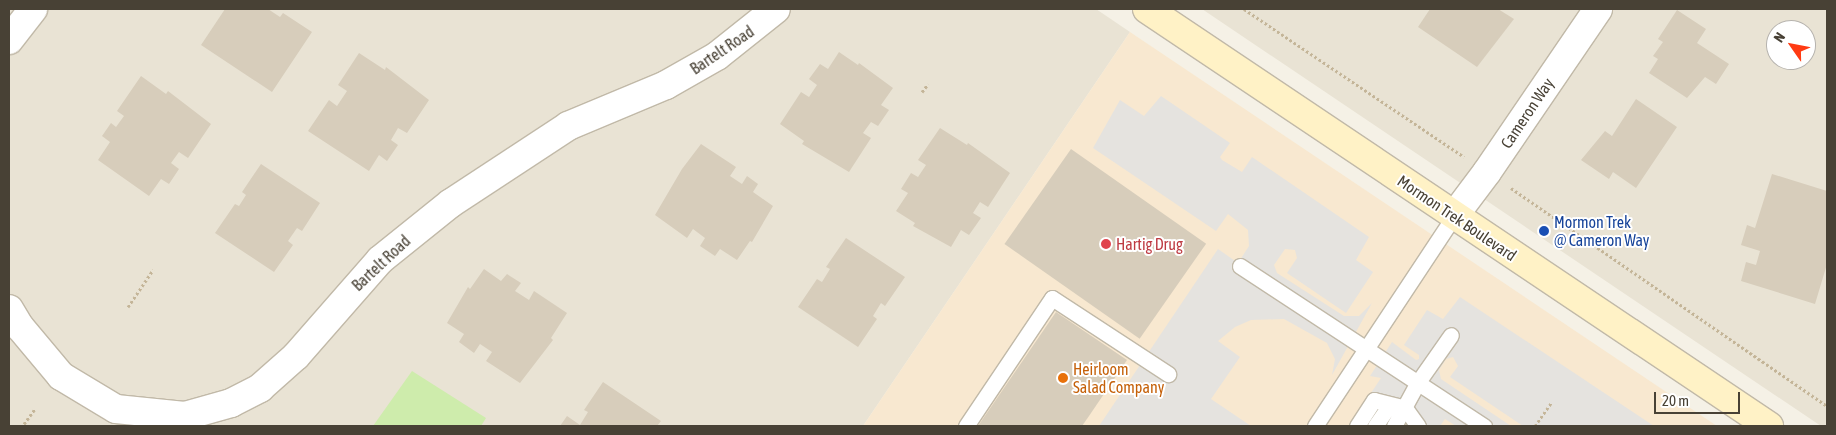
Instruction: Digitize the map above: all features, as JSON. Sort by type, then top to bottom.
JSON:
[{"type":"main road","name":"Mormon Trek Boulevard","points":[[1147,9],[1768,426]]},
{"type":"street","points":[[9,40],[33,9]]},
{"type":"street","name":"Bartelt Road","points":[[9,309],[20,327],[61,376],[94,398],[116,408],[154,414],[215,418],[230,403],[260,388],[296,356],[380,260],[459,198],[568,126],[666,85],[717,56],[776,9]]},
{"type":"street","name":"Cameron Way","points":[[1454,216],[1487,172],[1598,9]]},
{"type":"lane","points":[[1314,426],[1454,216]]},
{"type":"lane","points":[[1240,266],[1484,426]]},
{"type":"lane","points":[[966,426],[1052,298],[1168,374]]},
{"type":"lane","points":[[1394,426],[1418,382],[1451,335]]},
{"type":"lane","points":[[1357,426],[1374,400],[1405,408],[1418,426]]},
{"type":"lane","points":[[1375,426],[1387,409],[1405,408]]},
{"type":"lane","points":[[1405,408],[1410,426]]},
{"type":"path","points":[[1244,9],[1487,172],[1827,406]]},
{"type":"path","points":[[922,92],[928,84]]},
{"type":"path","points":[[128,307],[153,270]]},
{"type":"path","points":[[1535,426],[1552,402]]},
{"type":"path","points":[[24,424],[34,409]]},
{"type":"shaded area","points":[[9,9],[1096,9],[1130,32],[863,426],[9,426]]},
{"type":"shaded area","points":[[1202,9],[1827,9],[1827,426],[1821,426]]},
{"type":"shaded area","points":[[1130,32],[1717,426],[863,426]]},
{"type":"shaded area","points":[[1161,96],[1230,143],[1220,157],[1222,160],[1242,172],[1252,157],[1369,237],[1356,260],[1373,272],[1346,313],[1287,273],[1297,258],[1295,250],[1285,249],[1274,265],[1277,273],[1344,316],[1359,316],[1372,303],[1332,375],[1335,359],[1327,343],[1284,319],[1251,320],[1235,327],[1218,341],[1240,357],[1211,399],[1251,426],[1099,426],[1218,249],[1238,263],[1249,246],[1248,230],[1228,214],[1216,231],[1093,148],[1120,100],[1144,116]]},
{"type":"shaded area","points":[[1460,297],[1654,426],[1523,426],[1450,377],[1458,366],[1453,357],[1446,359],[1439,370],[1441,379],[1511,426],[1456,426],[1445,419],[1440,426],[1413,426],[1369,396],[1381,378],[1370,376],[1392,342],[1416,360],[1419,359],[1419,355],[1404,345],[1427,310],[1443,319]]},
{"type":"green space","points":[[412,371],[486,418],[481,426],[373,426]]},
{"type":"building","points":[[225,9],[268,9],[280,17],[283,13],[312,32],[272,92],[201,45]]},
{"type":"building","points":[[1430,9],[1498,9],[1514,19],[1477,67],[1418,27]]},
{"type":"building","points":[[1677,10],[1706,29],[1697,43],[1729,64],[1716,84],[1705,77],[1687,98],[1649,73],[1658,59],[1653,56],[1663,42],[1658,39]]},
{"type":"building","points":[[839,52],[858,65],[859,63],[893,88],[881,105],[889,110],[878,126],[871,122],[863,133],[871,138],[849,172],[802,144],[804,141],[780,124],[801,92],[809,97],[817,85],[809,79],[820,64],[828,69]]},
{"type":"building","points":[[359,53],[385,70],[386,67],[429,100],[407,133],[398,128],[391,140],[398,145],[387,161],[379,155],[369,171],[308,131],[329,100],[337,106],[347,91],[338,85]]},
{"type":"building","points":[[141,76],[166,94],[168,91],[211,124],[188,158],[179,152],[171,163],[179,169],[169,184],[161,179],[149,196],[98,160],[110,142],[102,136],[111,123],[116,127],[124,116],[117,111]]},
{"type":"building","points":[[1636,99],[1677,127],[1636,188],[1613,172],[1609,179],[1581,160],[1605,131],[1612,136]]},
{"type":"building","points":[[940,128],[967,145],[968,143],[1010,173],[988,207],[980,202],[973,213],[981,218],[969,235],[961,230],[951,247],[913,226],[915,223],[896,211],[908,193],[901,189],[911,173],[918,177],[926,165],[918,160]]},
{"type":"building","points":[[701,144],[736,167],[730,176],[742,184],[747,176],[758,184],[753,192],[773,206],[752,242],[750,241],[737,260],[720,249],[715,256],[700,246],[705,238],[693,229],[687,238],[655,215],[682,169]]},
{"type":"building","name":"Hartig Drug","points":[[1071,149],[1206,244],[1140,339],[1004,244]]},
{"type":"building","points":[[261,164],[320,203],[302,231],[297,228],[288,241],[293,245],[274,272],[215,233],[235,204],[239,206],[246,195],[242,192]]},
{"type":"building","points":[[1772,174],[1827,191],[1827,264],[1815,304],[1741,281],[1746,262],[1756,265],[1760,251],[1741,245],[1747,225],[1755,228]]},
{"type":"building","points":[[846,238],[905,277],[885,306],[881,303],[873,316],[877,319],[858,347],[798,307],[817,279],[822,282],[830,269],[826,267]]},
{"type":"building","points":[[484,269],[501,281],[507,274],[521,283],[515,291],[529,300],[534,291],[567,313],[551,338],[553,340],[520,383],[486,361],[492,352],[480,344],[474,353],[459,342],[464,334],[447,323],[468,287],[470,289]]},
{"type":"building","points":[[1056,312],[1127,360],[1089,416],[1082,426],[978,426]]},
{"type":"building","points":[[603,382],[661,421],[657,426],[560,426],[567,416],[580,425],[588,412],[584,410]]},
{"type":"place","name":"Mormon Trek @ Cameron Way","points":[[1544,231]]},
{"type":"place","name":"Hartig Drug","points":[[1106,244]]},
{"type":"place","name":"Heirloom Salad Company","points":[[1063,378]]}]
